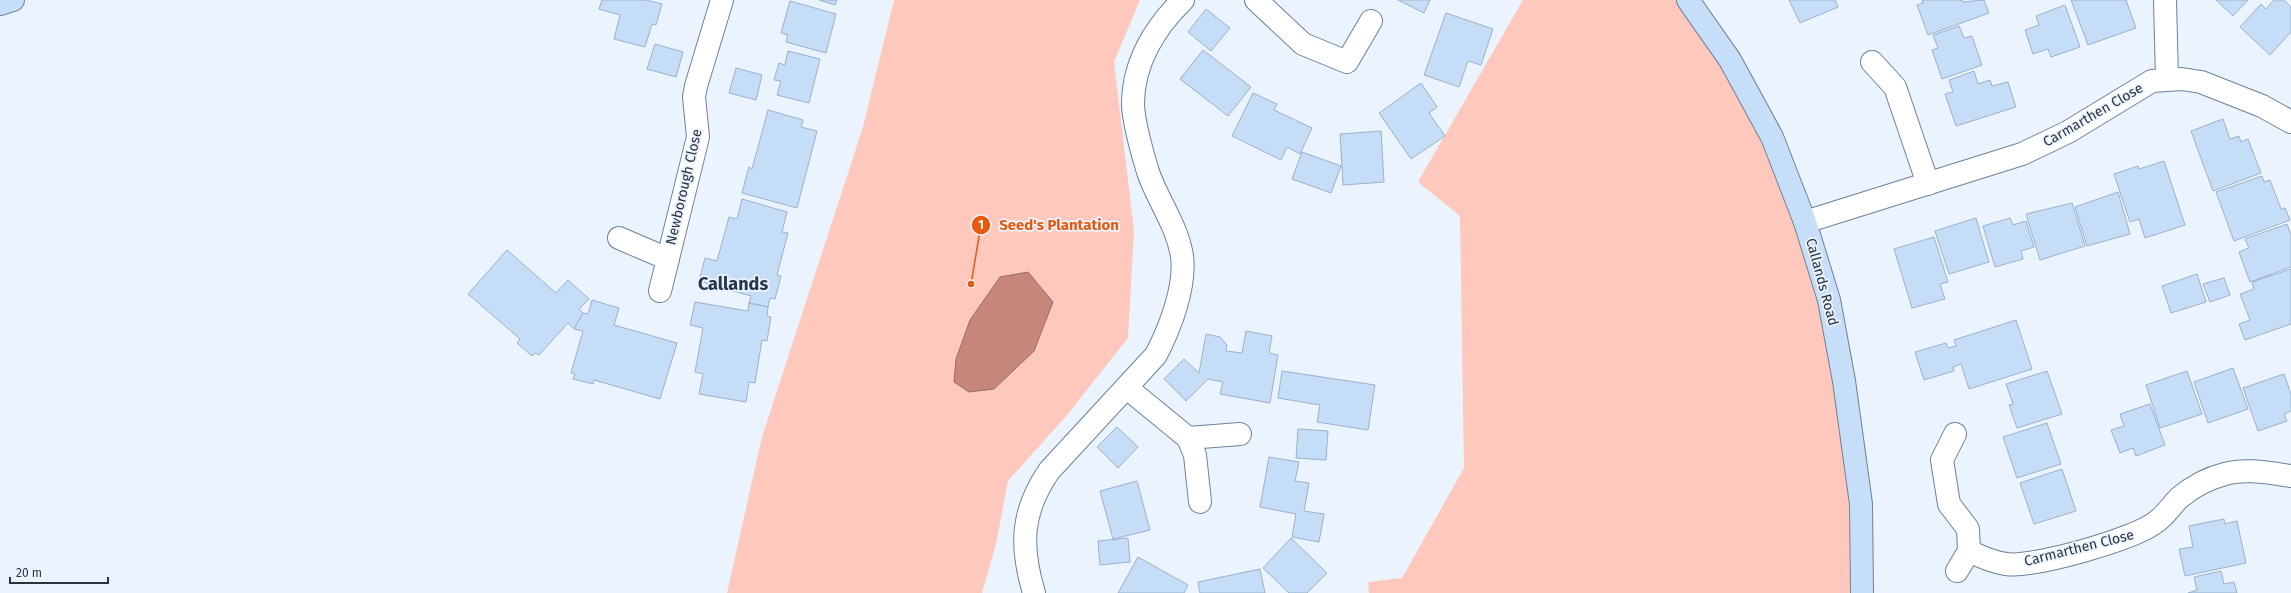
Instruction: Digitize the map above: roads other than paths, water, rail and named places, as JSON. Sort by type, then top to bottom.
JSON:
[{"type":"street","points":[[0,4],[13,0]]},
{"type":"street","name":"Newborough Close","points":[[660,291],[698,137],[699,124],[694,97],[696,86],[722,0]]},
{"type":"street","points":[[1034,593],[1028,572],[1025,546],[1030,504],[1036,489],[1049,470],[1127,388],[1156,355],[1168,333],[1180,283],[1182,257],[1176,230],[1148,172],[1133,104],[1137,75],[1148,45],[1164,18],[1183,0]]},
{"type":"street","points":[[1256,0],[1303,44],[1347,62],[1371,21]]},
{"type":"street","name":"Callands Road","points":[[1688,0],[1730,60],[1772,137],[1805,222],[1829,300],[1844,381],[1861,504],[1862,593]]},
{"type":"street","points":[[2165,0],[2167,79]]},
{"type":"street","points":[[1872,62],[1895,87],[1928,184]]},
{"type":"street","name":"Carmarthen Close","points":[[1805,222],[2022,154],[2048,143],[2152,81],[2167,79],[2201,82],[2262,106],[2291,122]]},
{"type":"street","name":"Newborough Close","points":[[619,238],[668,259]]},
{"type":"street","points":[[1127,388],[1188,438],[1195,455],[1200,502]]},
{"type":"street","points":[[1188,438],[1240,434]]},
{"type":"street","points":[[1955,434],[1942,460],[1949,504],[1968,529],[1969,551],[1957,572]]},
{"type":"street","name":"Carmarthen Close","points":[[1969,551],[1987,560],[2007,564],[2032,563],[2141,533],[2157,522],[2180,498],[2204,482],[2225,474],[2247,471],[2291,476]]},
{"type":"place","name":"Seed's Plantation","points":[[971,284]]},
{"type":"district","name":"Callands","points":[[733,284]]}]
